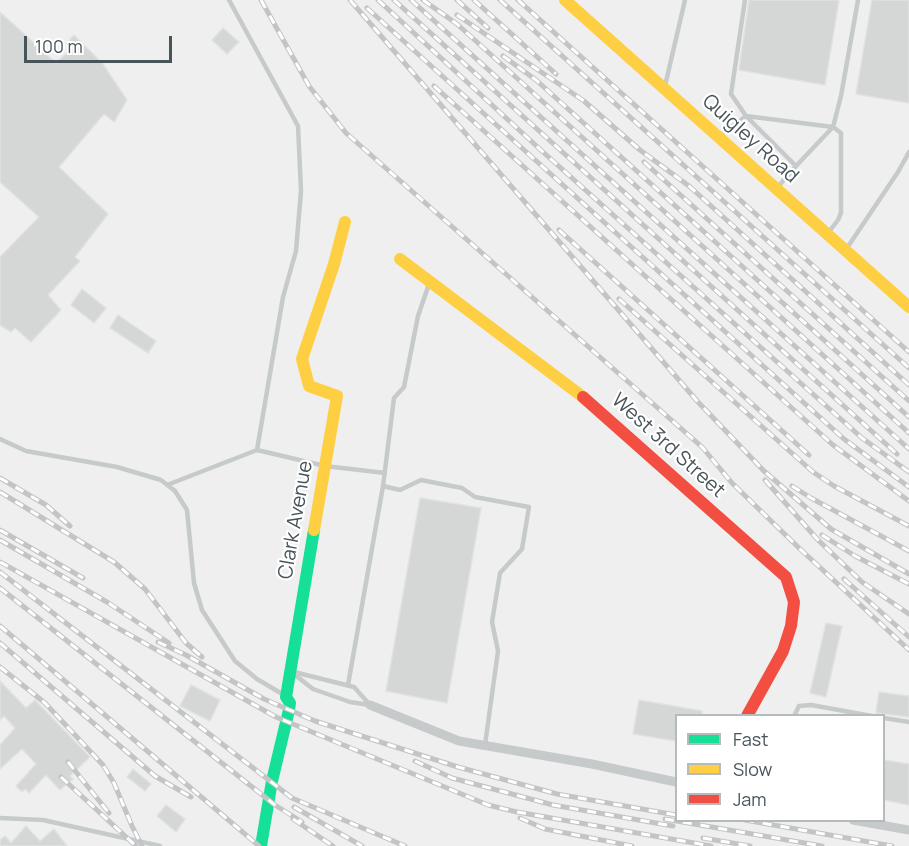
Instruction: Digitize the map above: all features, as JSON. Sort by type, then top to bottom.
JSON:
[{"type":"street","name":"Quigley Road","points":[[565,0],[909,307]]},
{"type":"street","name":"Clark Avenue","points":[[261,846],[272,781],[289,710],[290,703],[286,697],[337,396],[309,386],[302,359],[334,264],[345,222]]},
{"type":"street","name":"West 3rd Street","points":[[400,259],[592,404],[786,577],[794,602],[791,626],[783,651],[748,714]]},
{"type":"street","points":[[370,705],[459,741],[592,764],[675,782]]},
{"type":"street","points":[[864,822],[909,830]]},
{"type":"lane","points":[[229,0],[298,126],[301,191],[296,251],[282,297],[257,450]]},
{"type":"lane","points":[[664,88],[685,0]]},
{"type":"lane","points":[[745,0],[731,94],[746,116],[796,166]]},
{"type":"lane","points":[[776,189],[833,127],[842,96],[858,0]]},
{"type":"lane","points":[[718,137],[746,116],[839,129],[841,133],[841,213],[827,234]]},
{"type":"lane","points":[[845,250],[909,152]]},
{"type":"lane","points":[[348,685],[383,486],[394,398],[404,387],[417,316],[430,281]]},
{"type":"lane","points":[[0,439],[26,451],[117,467],[161,480],[175,491],[187,510],[194,583],[202,610],[235,661],[257,680],[276,689],[286,697]]},
{"type":"lane","points":[[167,484],[257,450],[325,466],[385,473]]},
{"type":"lane","points":[[383,486],[400,490],[421,480],[462,488],[475,497],[529,507],[522,549],[500,573],[492,622],[498,651],[485,746]]},
{"type":"lane","points":[[290,671],[354,687],[370,705]]},
{"type":"lane","points":[[290,671],[313,689],[350,702],[370,705]]},
{"type":"lane","points":[[795,714],[799,706],[811,705],[861,714]]},
{"type":"lane","points":[[885,718],[909,722]]},
{"type":"lane","points":[[0,818],[43,820],[159,846]]},
{"type":"building","points":[[749,0],[839,0],[825,85],[739,70]]},
{"type":"building","points":[[872,0],[909,0],[909,103],[856,94]]},
{"type":"building","points":[[0,12],[56,63],[72,48],[67,43],[74,35],[103,64],[127,100],[114,122],[104,114],[59,167],[108,214],[75,257],[80,261],[48,295],[61,310],[31,342],[15,328],[11,332],[0,325],[0,257],[39,217],[0,182]]},
{"type":"building","points":[[223,28],[239,42],[227,54],[212,40]]},
{"type":"building","points":[[82,289],[106,308],[94,323],[71,305]]},
{"type":"building","points":[[118,315],[156,341],[148,353],[110,328]]},
{"type":"building","points":[[420,498],[481,508],[447,703],[386,691]]},
{"type":"building","points":[[826,623],[842,626],[826,697],[810,693]]},
{"type":"building","points":[[0,681],[26,708],[35,700],[90,757],[70,776],[73,779],[60,790],[46,775],[29,793],[25,789],[22,792],[16,786],[36,764],[22,749],[0,769],[0,745],[15,728],[4,716],[0,720]]},
{"type":"building","points":[[191,685],[220,700],[210,721],[180,706]]},
{"type":"building","points":[[879,692],[909,696],[909,717],[876,713]]},
{"type":"building","points":[[639,700],[702,711],[702,714],[675,714],[675,741],[633,734]]},
{"type":"building","points":[[885,760],[909,764],[909,805],[885,800]]},
{"type":"building","points":[[133,769],[151,784],[145,791],[127,777]]},
{"type":"building","points":[[166,805],[185,819],[176,832],[157,816]]},
{"type":"building","points":[[26,826],[40,841],[54,829],[67,846],[0,846],[0,840],[5,836],[11,843]]},
{"type":"railway","points":[[261,0],[309,86],[346,133],[702,447],[732,483],[909,650]]},
{"type":"railway","points":[[350,0],[698,402],[764,471],[831,529],[909,574]]},
{"type":"railway","points":[[378,0],[543,152],[862,438],[909,472]]},
{"type":"railway","points":[[394,0],[897,454]]},
{"type":"railway","points":[[411,0],[909,449]]},
{"type":"railway","points":[[423,0],[457,24],[909,433]]},
{"type":"railway","points":[[457,0],[488,28]]},
{"type":"railway","points":[[474,0],[556,74]]},
{"type":"railway","points":[[500,0],[909,368]]},
{"type":"railway","points":[[518,0],[909,352]]},
{"type":"railway","points":[[367,8],[844,439],[909,487]]},
{"type":"railway","points":[[457,15],[584,101],[640,150],[689,186],[909,385]]},
{"type":"railway","points":[[503,56],[536,80],[909,417]]},
{"type":"railway","points":[[434,86],[833,445],[909,501]]},
{"type":"railway","points":[[644,162],[909,401]]},
{"type":"railway","points":[[559,230],[809,455]]},
{"type":"railway","points":[[619,299],[813,472],[834,486],[909,526]]},
{"type":"railway","points":[[0,478],[46,505],[70,526]]},
{"type":"railway","points":[[765,480],[818,540],[862,582],[909,614]]},
{"type":"railway","points":[[792,486],[909,551]]},
{"type":"railway","points":[[0,492],[114,562],[145,589],[186,643],[202,657]]},
{"type":"railway","points":[[0,530],[83,578]]},
{"type":"railway","points":[[822,535],[855,556],[909,584]]},
{"type":"railway","points":[[0,540],[107,602],[169,643]]},
{"type":"railway","points":[[0,562],[276,717],[488,805],[711,846]]},
{"type":"railway","points":[[0,572],[292,798],[405,846]]},
{"type":"railway","points":[[844,579],[909,637]]},
{"type":"railway","points":[[0,588],[275,805],[302,822]]},
{"type":"railway","points":[[0,626],[259,846]]},
{"type":"railway","points":[[158,642],[186,655],[264,699],[315,721],[458,767],[557,794],[675,815]]},
{"type":"railway","points":[[0,643],[155,776],[191,797]]},
{"type":"railway","points":[[0,667],[45,703],[103,765],[114,783],[142,846]]},
{"type":"railway","points":[[415,761],[452,778],[553,805],[673,826]]},
{"type":"railway","points":[[68,762],[109,813]]},
{"type":"railway","points":[[61,777],[136,846]]},
{"type":"railway","points":[[294,807],[362,846]]},
{"type":"railway","points":[[520,818],[545,829],[632,846]]},
{"type":"railway","points":[[293,819],[333,846]]},
{"type":"railway","points":[[665,819],[675,821]]},
{"type":"railway","points":[[682,822],[822,846]]},
{"type":"railway","points":[[756,822],[892,846]]},
{"type":"railway","points":[[703,838],[750,846]]},
{"type":"traffic: fast","points":[[261,846],[272,781],[289,710],[290,703],[286,697],[314,530]]},
{"type":"traffic: slow","points":[[565,0],[909,307]]},
{"type":"traffic: slow","points":[[314,530],[337,396],[309,386],[302,359],[334,264],[345,222]]},
{"type":"traffic: slow","points":[[400,259],[583,397]]},
{"type":"traffic: jam","points":[[583,397],[786,577],[794,602],[791,626],[783,651],[748,714]]}]
